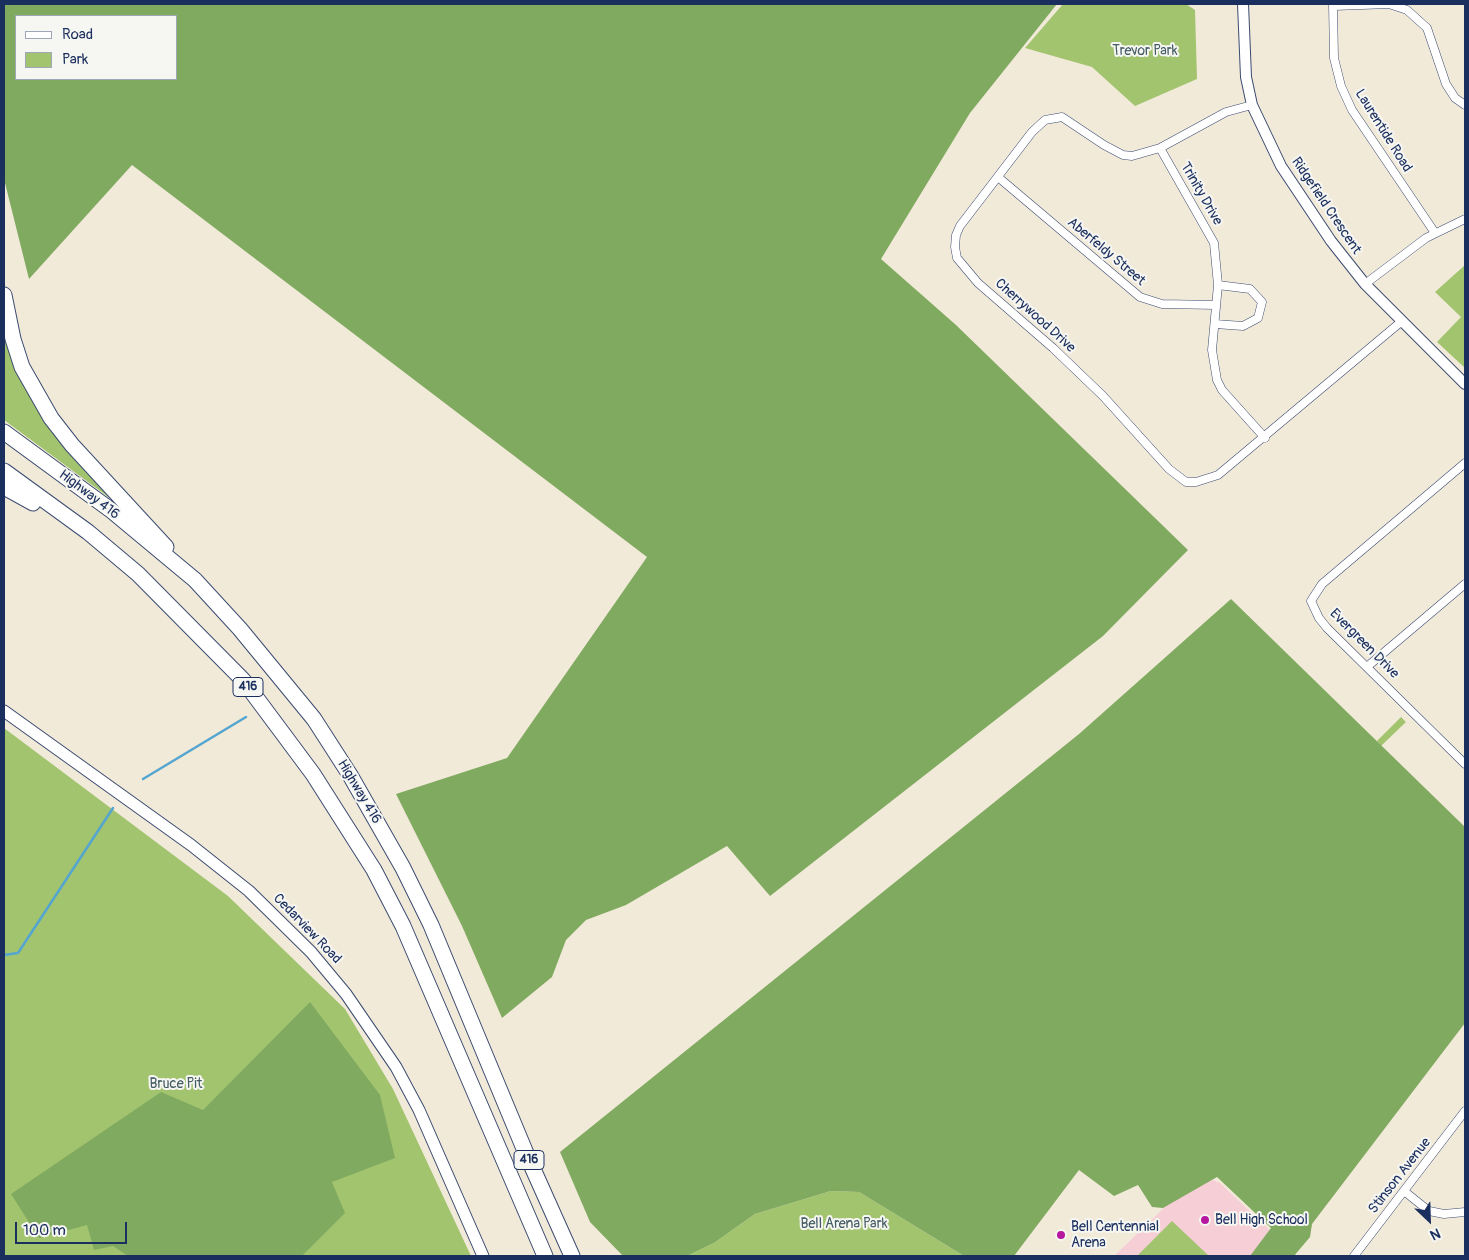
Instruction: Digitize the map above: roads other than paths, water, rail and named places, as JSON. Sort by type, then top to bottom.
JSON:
[{"type":"highway","points":[[4,295],[13,338],[22,367],[51,418],[195,580]]},
{"type":"highway","name":"Highway 416","points":[[4,432],[112,511],[195,580],[240,629],[314,719],[382,829],[430,925],[572,1256]]},
{"type":"highway","name":"Highway 416","points":[[4,471],[88,532],[138,574],[243,680],[313,774],[374,870],[403,926],[545,1256]]},
{"type":"highway","points":[[4,487],[88,532]]},
{"type":"main road","name":"Cedarview Road","points":[[4,711],[191,845],[249,891],[311,952],[346,994],[396,1066],[419,1110],[484,1256]]},
{"type":"street","name":"Ridgefield Crescent","points":[[1243,4],[1246,77],[1252,105],[1281,166],[1331,241],[1365,284],[1465,384]]},
{"type":"street","points":[[1334,5],[1389,4],[1407,10],[1427,28],[1446,84],[1456,98],[1465,105]]},
{"type":"street","name":"Laurentide Road","points":[[1334,5],[1334,58],[1341,86],[1352,110],[1435,233]]},
{"type":"street","name":"Cherrywood Drive","points":[[1252,105],[1226,112],[1160,148],[1132,156],[1123,156],[1062,117],[1045,120],[1032,132],[956,235],[955,247],[957,258],[978,283],[1053,348],[1103,396],[1169,469],[1182,479],[1196,482],[1218,475],[1265,438],[1402,321]]},
{"type":"street","name":"Trinity Drive","points":[[1160,148],[1214,242],[1218,285],[1216,324],[1212,350],[1217,380],[1222,390],[1265,438]]},
{"type":"street","name":"Aberfeldy Street","points":[[998,177],[1140,297],[1162,304],[1216,305]]},
{"type":"street","points":[[1365,284],[1435,233],[1465,219]]},
{"type":"street","points":[[1216,324],[1243,326],[1258,318],[1262,302],[1250,289],[1218,285]]},
{"type":"street","name":"Evergreen Drive","points":[[1465,463],[1322,584],[1311,601],[1319,618],[1327,628],[1368,666],[1465,764]]},
{"type":"street","points":[[1368,666],[1465,584]]},
{"type":"street","name":"Stinson Avenue","points":[[1354,1256],[1465,1111]]},
{"type":"street","points":[[1404,1191],[1429,1211],[1444,1214],[1465,1212]]},
{"type":"waterway","points":[[143,779],[246,717]]},
{"type":"waterway","points":[[4,955],[18,953],[113,808]]},
{"type":"place","name":"Bell High School","points":[[1205,1220]]},
{"type":"place","name":"Bell Centennial Arena","points":[[1061,1235]]},
{"type":"park label","name":"Trevor Park","points":[[1145,51]]},
{"type":"park label","name":"Bruce Pit","points":[[176,1084]]},
{"type":"park label","name":"Bell Arena Park","points":[[844,1224]]}]
